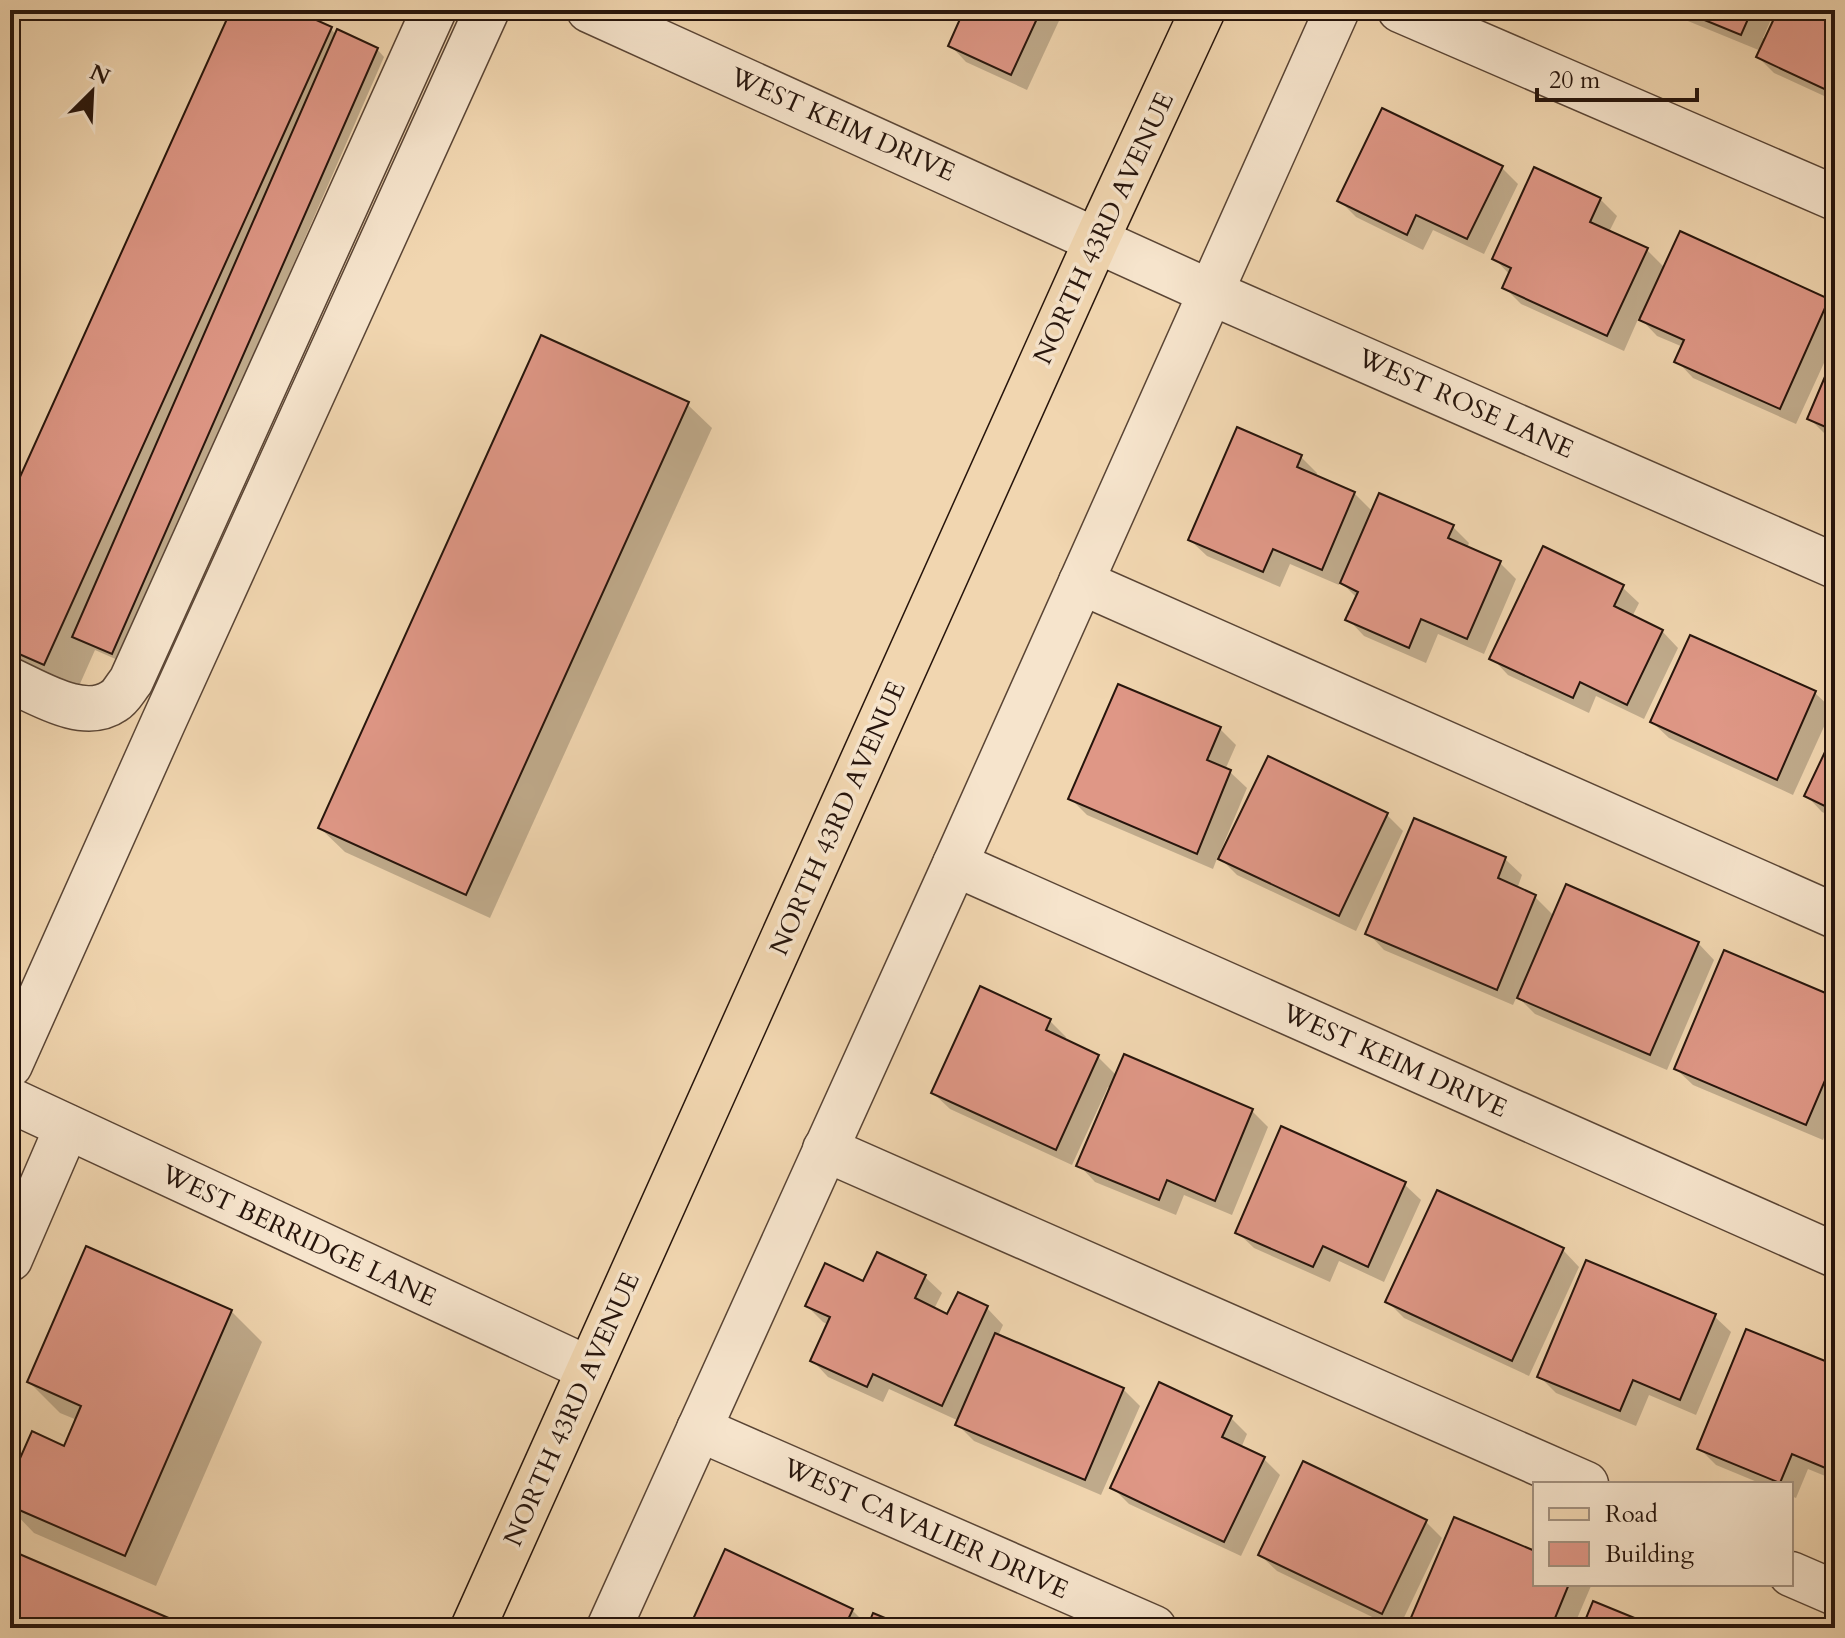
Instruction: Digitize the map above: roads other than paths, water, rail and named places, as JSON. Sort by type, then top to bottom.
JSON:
[{"type":"main road","name":"NORTH 43RD AVENUE","points":[[473,1628],[1097,239],[1203,10]]},
{"type":"street","points":[[10,680],[64,704],[92,709],[115,701],[131,681],[434,10]]},
{"type":"street","points":[[10,1065],[487,10]]},
{"type":"street","name":"WEST KEIM DRIVE","points":[[589,10],[1097,239]]},
{"type":"street","points":[[609,1628],[1337,10]]},
{"type":"street","points":[[1400,10],[1835,198]]},
{"type":"street","name":"WEST ROSE LANE","points":[[1097,239],[1210,292],[1835,566]]},
{"type":"street","points":[[1081,582],[1835,916]]},
{"type":"street","name":"WEST KEIM DRIVE","points":[[955,864],[1835,1255]]},
{"type":"street","name":"WEST BERRIDGE LANE","points":[[10,1100],[589,1369]]},
{"type":"street","points":[[10,1259],[67,1127]]},
{"type":"street","points":[[825,1149],[1581,1482]]},
{"type":"street","name":"WEST CAVALIER DRIVE","points":[[699,1429],[1154,1628]]},
{"type":"street","points":[[1793,1575],[1835,1593]]}]
